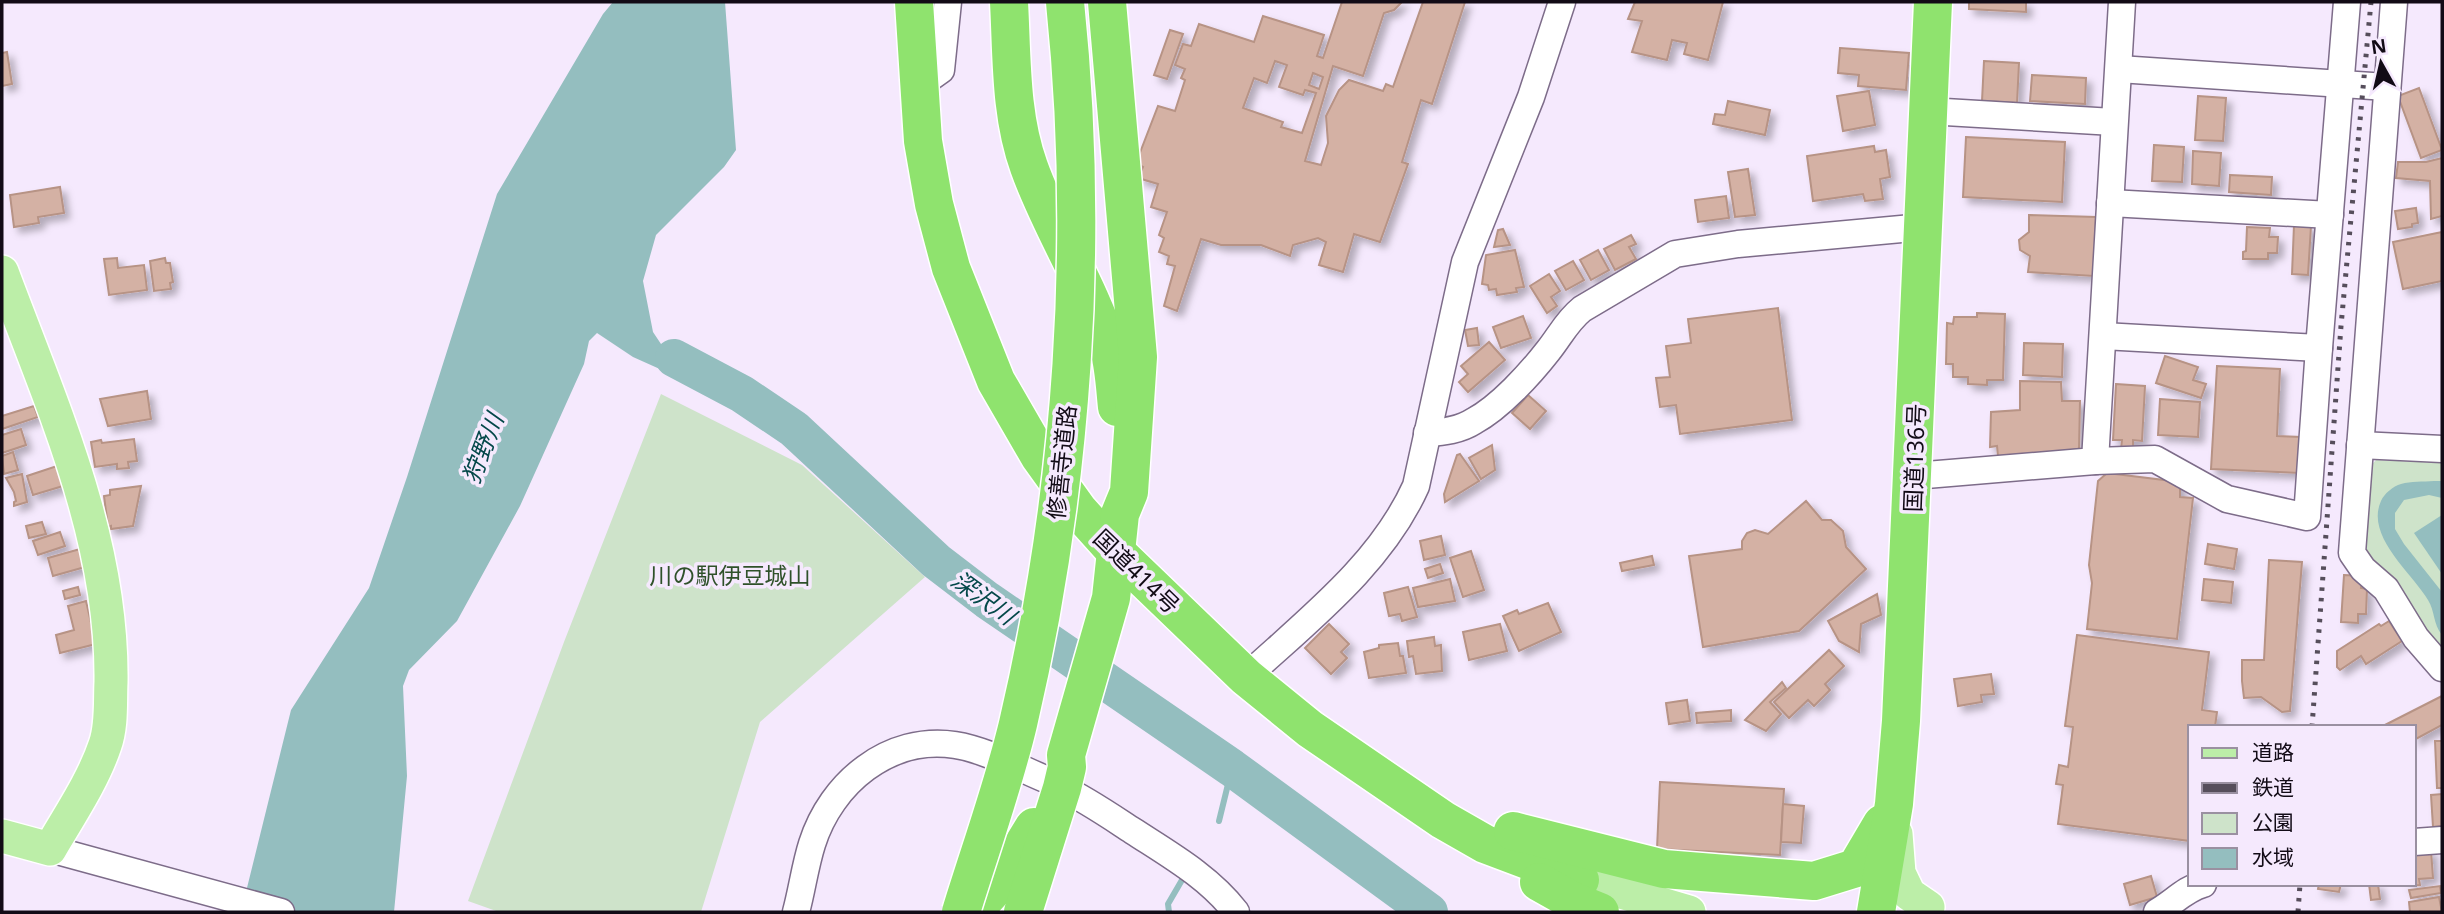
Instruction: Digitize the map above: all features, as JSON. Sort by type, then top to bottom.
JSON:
[{"type":"highway","name":"国道414号","points":[[914,2],[923,141],[934,204],[951,268],[983,351],[1002,391],[1040,457],[1085,519],[1246,677],[1310,729],[1443,820],[1485,844],[1580,880]]},
{"type":"highway","points":[[1009,2],[1016,109],[1027,163],[1041,200],[1096,312],[1110,351],[1117,416],[1115,486],[1119,514],[1111,598],[1023,912]]},
{"type":"highway","name":"修善寺道路","points":[[961,912],[1017,726],[1042,605],[1066,433],[1076,212],[1072,68],[1065,2]]},
{"type":"highway","points":[[1107,2],[1138,357],[1129,492],[1119,514]]},
{"type":"highway","name":"国道136号","points":[[1876,912],[1894,804],[1901,722],[1933,2]]},
{"type":"highway","points":[[972,912],[1001,881],[1021,850],[1060,775]]},
{"type":"highway","points":[[1400,789],[1458,807],[1519,834],[1664,869],[1814,881],[1856,868],[1894,804]]},
{"type":"highway","points":[[1485,844],[1518,871],[1573,901],[1600,912]]},
{"type":"highway","points":[[1814,881],[1860,912]]},
{"type":"main road","points":[[2,272],[61,427],[86,506],[98,557],[108,620],[111,667],[106,745],[50,849],[2,836]]},
{"type":"main road","points":[[1894,804],[1899,873],[1909,894],[1923,910]]},
{"type":"main road","points":[[1580,880],[1689,912]]},
{"type":"street","points":[[920,85],[941,70],[948,2]]},
{"type":"street","points":[[1246,677],[1351,579],[1405,511],[1416,486],[1465,262],[1531,97],[1562,2]]},
{"type":"street","points":[[2095,461],[2122,2]]},
{"type":"street","points":[[1914,476],[2095,461],[2155,459],[2227,499],[2307,517],[2347,2]]},
{"type":"street","points":[[2393,2],[2352,553],[2363,569],[2386,589],[2416,638],[2442,667]]},
{"type":"street","points":[[2119,69],[2387,88]]},
{"type":"street","points":[[1928,111],[2114,122]]},
{"type":"street","points":[[2110,204],[2330,215]]},
{"type":"street","points":[[1427,433],[1449,431],[1473,422],[1494,407],[1539,362],[1570,319],[1582,309],[1675,254],[1738,244],[1923,227]]},
{"type":"street","points":[[2103,336],[2319,348]]},
{"type":"street","points":[[2360,445],[2442,449]]},
{"type":"street","points":[[796,912],[813,842],[838,794],[853,777],[888,754],[931,744],[955,745],[1060,775],[1089,802],[1215,887],[1236,912]]},
{"type":"street","points":[[2416,842],[2442,840]]},
{"type":"street","points":[[50,849],[281,912]]},
{"type":"street","points":[[2157,912],[2196,886]]},
{"type":"green space","name":"川の駅伊豆城山","points":[[661,394],[802,465],[925,577],[760,722],[701,912],[499,912],[468,901],[564,642]]},
{"type":"green space","points":[[2376,460],[2442,463],[2442,650],[2416,622],[2403,590],[2369,557],[2364,539],[2367,470]]},
{"type":"water","name":"狩野川","points":[[613,2],[725,2],[736,150],[724,167],[656,235],[643,281],[653,332],[663,347],[722,373],[720,396],[633,357],[597,333],[589,341],[584,364],[520,506],[457,621],[409,670],[403,686],[407,776],[394,912],[241,912],[291,710],[369,588],[497,194],[603,14]]},
{"type":"water","points":[[2442,481],[2442,498],[2429,495],[2404,500],[2395,513],[2395,529],[2442,592],[2442,635],[2428,600],[2385,541],[2379,527],[2378,514],[2382,498],[2395,487],[2409,482]]},
{"type":"water","points":[[2442,515],[2442,574],[2414,533]]},
{"type":"building","points":[[1342,2],[1402,2],[1394,10],[1384,13],[1363,76],[1333,66],[1305,161],[1321,165],[1328,143],[1326,116],[1339,90],[1349,80],[1383,91],[1386,84],[1393,87],[1423,2],[1465,2],[1432,104],[1421,100],[1402,162],[1408,164],[1380,242],[1354,234],[1343,272],[1319,265],[1326,242],[1318,238],[1293,245],[1290,256],[1261,245],[1221,245],[1201,239],[1177,311],[1164,306],[1175,266],[1167,264],[1169,256],[1159,252],[1164,238],[1159,235],[1167,212],[1151,207],[1158,184],[1138,178],[1143,167],[1136,163],[1158,106],[1175,111],[1185,80],[1181,78],[1185,69],[1175,65],[1183,44],[1191,46],[1199,24],[1254,42],[1263,16],[1324,35],[1317,56],[1323,58]],"holes":[[[1275,61],[1287,65],[1279,87],[1303,95],[1305,90],[1316,93],[1302,133],[1281,127],[1283,122],[1243,108],[1254,78],[1267,83]],[[1313,73],[1323,77],[1319,89],[1309,85]]]},
{"type":"building","points":[[1635,2],[1723,2],[1708,60],[1684,54],[1687,43],[1672,40],[1667,60],[1632,52],[1642,21],[1628,19]]},
{"type":"building","points":[[1969,2],[2026,2],[2026,12],[1969,9]]},
{"type":"building","points":[[1170,30],[1183,34],[1167,79],[1154,75]]},
{"type":"building","points":[[1840,48],[1909,53],[1906,90],[1858,86],[1859,75],[1838,73]]},
{"type":"building","points":[[7,52],[12,84],[2,86],[2,53]]},
{"type":"building","points":[[1984,61],[2019,63],[2017,103],[1982,101]]},
{"type":"building","points":[[2032,75],[2086,78],[2085,104],[2030,101]]},
{"type":"building","points":[[2419,88],[2442,150],[2421,158],[2398,96]]},
{"type":"building","points":[[1869,91],[1875,125],[1843,131],[1837,96]]},
{"type":"building","points":[[2198,96],[2226,98],[2223,141],[2195,140]]},
{"type":"building","points":[[1728,101],[1770,110],[1765,135],[1713,124],[1715,114],[1725,115]]},
{"type":"building","points":[[1966,137],[2065,142],[2062,202],[1963,197]]},
{"type":"building","points":[[2154,145],[2184,147],[2182,182],[2152,181]]},
{"type":"building","points":[[1874,146],[1875,152],[1886,150],[1890,177],[1880,179],[1883,199],[1865,201],[1863,194],[1813,201],[1807,156]]},
{"type":"building","points":[[2193,151],[2221,153],[2219,186],[2192,184]]},
{"type":"building","points":[[2442,158],[2442,216],[2431,219],[2430,181],[2396,178],[2398,162],[2426,162]]},
{"type":"building","points":[[1748,169],[1755,215],[1735,217],[1728,172]]},
{"type":"building","points":[[2230,175],[2272,177],[2271,195],[2229,192]]},
{"type":"building","points":[[60,187],[64,213],[38,217],[39,223],[14,227],[10,195]]},
{"type":"building","points":[[1726,196],[1729,218],[1698,222],[1695,200]]},
{"type":"building","points":[[2416,208],[2418,223],[2412,224],[2412,227],[2398,229],[2395,211]]},
{"type":"building","points":[[2029,215],[2096,217],[2094,276],[2028,272],[2030,256],[2020,250],[2019,240],[2029,232]]},
{"type":"building","points":[[2294,225],[2311,226],[2308,275],[2292,274]]},
{"type":"building","points":[[2247,227],[2270,228],[2269,237],[2278,237],[2277,253],[2268,253],[2268,259],[2243,259]]},
{"type":"building","points":[[1503,229],[1510,245],[1494,247],[1498,230]]},
{"type":"building","points":[[2442,232],[2442,281],[2403,289],[2393,242]]},
{"type":"building","points":[[1631,235],[1636,244],[1629,247],[1636,259],[1615,270],[1604,249]]},
{"type":"building","points":[[1515,250],[1524,287],[1516,288],[1517,292],[1497,295],[1496,289],[1489,290],[1488,285],[1482,284],[1486,255]]},
{"type":"building","points":[[1598,250],[1609,270],[1591,280],[1580,260]]},
{"type":"building","points":[[117,258],[118,268],[144,265],[147,290],[109,295],[104,259]]},
{"type":"building","points":[[165,258],[166,263],[170,263],[173,282],[170,283],[171,289],[154,291],[150,261]]},
{"type":"building","points":[[1573,261],[1584,280],[1566,290],[1555,271]]},
{"type":"building","points":[[1549,274],[1560,291],[1551,297],[1557,306],[1547,313],[1530,286]]},
{"type":"building","points":[[1778,308],[1792,420],[1680,434],[1676,405],[1660,407],[1656,378],[1670,377],[1666,346],[1691,343],[1688,319]]},
{"type":"building","points":[[1977,313],[2005,314],[2003,380],[1987,380],[1987,385],[1968,384],[1968,377],[1953,377],[1953,364],[1946,364],[1947,323],[1953,324],[1954,317],[1977,317]]},
{"type":"building","points":[[1523,316],[1531,338],[1501,348],[1493,327]]},
{"type":"building","points":[[1477,328],[1479,345],[1468,346],[1465,330]]},
{"type":"building","points":[[1489,342],[1505,360],[1468,392],[1459,382],[1468,374],[1461,366]]},
{"type":"building","points":[[2024,343],[2063,344],[2062,377],[2023,375]]},
{"type":"building","points":[[2165,356],[2198,367],[2193,380],[2206,384],[2201,398],[2156,383]]},
{"type":"building","points":[[2217,366],[2280,369],[2277,436],[2301,437],[2299,473],[2211,469]]},
{"type":"building","points":[[2020,381],[2061,382],[2062,401],[2080,401],[2079,449],[2023,456],[1998,456],[1997,446],[1990,447],[1991,412],[2020,410]]},
{"type":"building","points":[[2116,384],[2145,386],[2142,441],[2133,440],[2133,450],[2121,449],[2122,440],[2113,440]]},
{"type":"building","points":[[147,391],[151,419],[108,426],[100,399]]},
{"type":"building","points":[[1528,395],[1546,411],[1530,429],[1512,413]]},
{"type":"building","points":[[2160,399],[2200,402],[2198,437],[2158,435]]},
{"type":"building","points":[[34,406],[38,417],[2,429],[2,416]]},
{"type":"building","points":[[21,429],[26,445],[2,453],[2,435]]},
{"type":"building","points":[[134,439],[137,461],[128,462],[129,468],[117,469],[117,464],[95,467],[91,442]]},
{"type":"building","points":[[1492,445],[1495,470],[1481,479],[1469,458]]},
{"type":"building","points":[[13,452],[18,470],[4,474],[2,456]]},
{"type":"building","points":[[1460,454],[1479,481],[1445,502],[1444,494],[1457,455]]},
{"type":"building","points":[[57,466],[63,486],[33,495],[27,476]]},
{"type":"building","points":[[2107,473],[2180,482],[2180,497],[2193,498],[2177,639],[2087,629],[2092,583],[2089,565],[2098,481]]},
{"type":"building","points":[[22,474],[27,502],[14,506],[14,492],[6,478]]},
{"type":"building","points":[[141,486],[133,526],[111,529],[111,526],[108,527],[104,496],[110,495],[110,490]]},
{"type":"building","points":[[1806,501],[1822,520],[1831,520],[1843,531],[1846,547],[1866,569],[1799,631],[1703,647],[1689,556],[1742,549],[1742,541],[1747,533],[1755,530],[1768,534]]},
{"type":"building","points":[[42,522],[46,534],[29,538],[26,526]]},
{"type":"building","points":[[60,532],[65,546],[38,555],[33,541]]},
{"type":"building","points":[[1441,536],[1445,555],[1424,560],[1420,541]]},
{"type":"building","points":[[2208,544],[2237,549],[2234,569],[2205,564]]},
{"type":"building","points":[[80,549],[85,567],[53,576],[48,558]]},
{"type":"building","points":[[1471,551],[1484,590],[1463,597],[1450,558]]},
{"type":"building","points":[[1652,556],[1654,565],[1622,571],[1620,563]]},
{"type":"building","points":[[2269,560],[2302,562],[2290,711],[2282,712],[2261,697],[2244,698],[2242,681],[2242,660],[2264,660]]},
{"type":"building","points":[[1440,564],[1443,573],[1428,578],[1425,569]]},
{"type":"building","points":[[2344,575],[2362,576],[2361,588],[2367,589],[2366,614],[2358,614],[2358,623],[2341,622]]},
{"type":"building","points":[[1450,579],[1455,601],[1418,607],[1413,588]]},
{"type":"building","points":[[2204,579],[2233,582],[2231,603],[2202,600]]},
{"type":"building","points":[[78,587],[80,595],[65,599],[63,591]]},
{"type":"building","points":[[1408,587],[1417,617],[1402,621],[1400,614],[1389,616],[1384,593]]},
{"type":"building","points":[[1877,594],[1881,615],[1861,624],[1859,652],[1839,641],[1828,621]]},
{"type":"building","points":[[86,601],[96,644],[60,653],[56,635],[74,630],[68,606]]},
{"type":"building","points":[[1548,603],[1561,632],[1519,651],[1503,616],[1517,610],[1519,614]]},
{"type":"building","points":[[2389,621],[2402,641],[2366,664],[2361,656],[2340,670],[2337,667],[2337,651],[2379,624],[2381,626]]},
{"type":"building","points":[[1329,624],[1349,644],[1341,652],[1347,658],[1331,674],[1305,648]]},
{"type":"building","points":[[1500,624],[1507,651],[1469,660],[1463,632]]},
{"type":"building","points":[[2077,635],[2209,652],[2202,710],[2217,712],[2215,725],[2188,725],[2188,841],[2058,824],[2063,785],[2056,784],[2059,765],[2068,767],[2073,727],[2065,726]]},
{"type":"building","points":[[1434,637],[1435,646],[1441,645],[1442,671],[1416,674],[1413,656],[1409,657],[1407,641]]},
{"type":"building","points":[[1398,643],[1406,673],[1369,678],[1364,652],[1379,648],[1379,645]]},
{"type":"building","points":[[1829,650],[1844,666],[1825,684],[1830,690],[1814,706],[1808,700],[1789,718],[1774,702]]},
{"type":"building","points":[[1991,674],[1994,694],[1981,695],[1982,702],[1958,706],[1954,679]]},
{"type":"building","points":[[1782,682],[1786,688],[1770,702],[1781,714],[1766,731],[1745,720]]},
{"type":"building","points":[[2442,696],[2442,725],[2416,739],[2416,725],[2385,725]]},
{"type":"building","points":[[1687,700],[1690,721],[1669,724],[1666,703]]},
{"type":"building","points":[[1731,710],[1731,721],[1697,723],[1696,713]]},
{"type":"building","points":[[2435,741],[2442,741],[2442,788],[2437,788]]},
{"type":"building","points":[[1660,782],[1784,789],[1780,855],[1657,849]]},
{"type":"building","points":[[2442,794],[2442,826],[2433,827],[2431,795]]},
{"type":"building","points":[[1783,804],[1804,806],[1801,843],[1781,842]]},
{"type":"building","points":[[2431,850],[2433,878],[2419,879],[2420,885],[2416,885],[2416,851]]},
{"type":"building","points":[[2151,876],[2157,897],[2130,905],[2124,884]]},
{"type":"building","points":[[2319,886],[2340,886],[2339,892],[2318,889]]},
{"type":"building","points":[[2369,886],[2378,886],[2380,899],[2371,900]]},
{"type":"building","points":[[2440,886],[2441,893],[2411,898],[2409,890]]},
{"type":"building","points":[[2439,897],[2442,912],[2410,912],[2409,902]]},
{"type":"waterway","name":"深沢川","points":[[674,358],[742,394],[794,429],[936,561],[987,600],[1232,768],[1429,912]]},
{"type":"waterway","points":[[1219,821],[1232,768]]},
{"type":"waterway","points":[[1169,912],[1168,904],[1182,880]]},
{"type":"railway","points":[[2312,725],[2341,326],[2371,2]]},
{"type":"railway","points":[[2298,912],[2300,886]]}]
